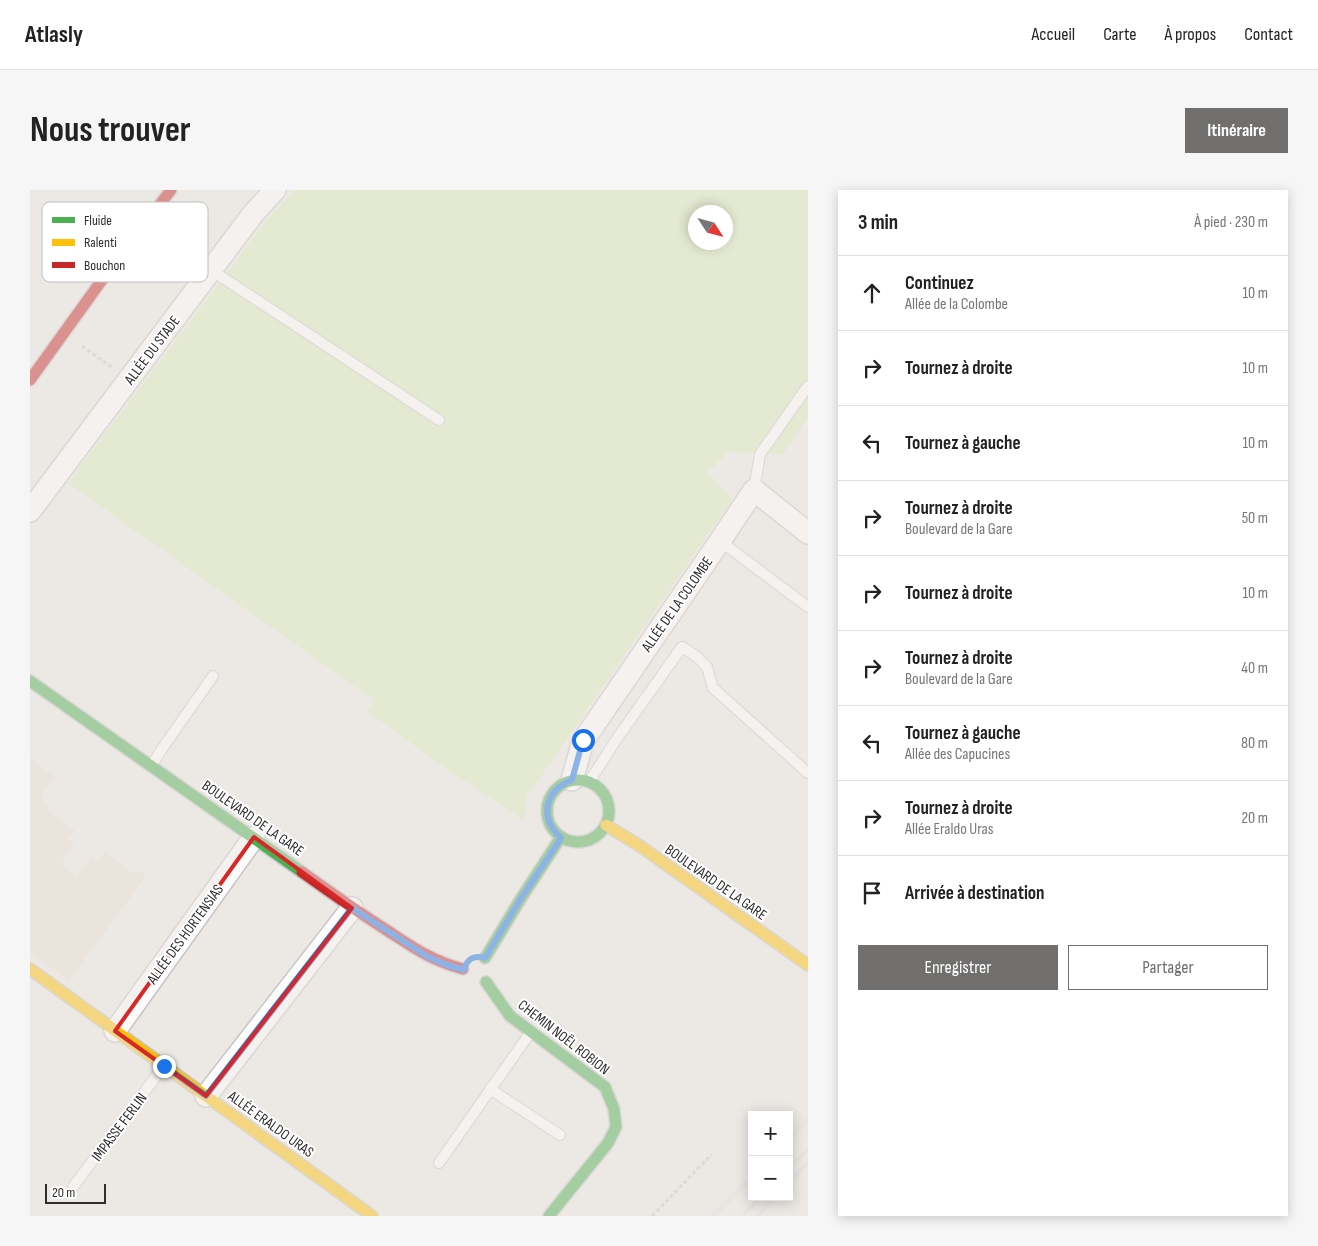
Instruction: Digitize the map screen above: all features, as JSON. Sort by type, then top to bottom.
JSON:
[{"type":"main road","points":[[162,202],[171,190]]},
{"type":"main road","points":[[30,380],[101,282]]},
{"type":"main road","name":"BOULEVARD DE LA GARE","points":[[30,681],[254,837],[352,908],[428,957],[464,970]]},
{"type":"main road","points":[[580,781],[598,787],[605,795],[609,805],[606,825],[600,834],[591,840],[571,842],[561,838],[548,821],[546,811],[548,800],[562,784],[580,781]]},
{"type":"main road","name":"BOULEVARD DE LA GARE","points":[[606,825],[640,846],[808,965]]},
{"type":"main road","points":[[485,958],[561,838]]},
{"type":"main road","points":[[478,956],[485,958],[490,963],[492,970],[490,977],[480,985],[471,983],[464,976],[466,963],[471,958],[478,956]]},
{"type":"main road","name":"ALLÉE ERALDO URAS","points":[[30,969],[372,1216]]},
{"type":"main road","name":"CHEMIN NOËL ROBION","points":[[486,982],[510,1016],[604,1088],[614,1109],[616,1127],[608,1143],[549,1216]]},
{"type":"street","name":"ALLÉE DU STADE","points":[[208,262],[275,190]]},
{"type":"street","name":"ALLÉE DU STADE","points":[[30,511],[129,380],[193,282]]},
{"type":"street","points":[[754,490],[808,533]]},
{"type":"street","name":"ALLÉE DE LA COLOMBE","points":[[580,781],[583,740],[754,490]]},
{"type":"street","name":"ALLÉE DES HORTENSIAS","points":[[115,1031],[254,837]]},
{"type":"street","points":[[206,1096],[352,908]]},
{"type":"lane","points":[[208,269],[439,420]]},
{"type":"lane","points":[[754,490],[760,454],[808,386]]},
{"type":"lane","points":[[720,541],[808,607]]},
{"type":"lane","points":[[580,781],[618,737],[682,647],[696,656],[707,667],[713,688],[808,773]]},
{"type":"lane","points":[[152,766],[162,748],[213,676]]},
{"type":"lane","points":[[439,1163],[531,1032]]},
{"type":"lane","name":"IMPASSE FERLIN","points":[[73,1187],[164,1066]]},
{"type":"lane","points":[[490,1089],[560,1135]]},
{"type":"lane","points":[[563,1198],[574,1207]]},
{"type":"path","points":[[77,342],[129,380]]},
{"type":"path","points":[[652,1216],[712,1154]]},
{"type":"highlighted area","points":[[254,837],[352,908],[206,1096],[115,1031]]},
{"type":"shaded area","points":[[30,758],[55,777],[40,798],[49,805],[46,809],[75,830],[68,840],[74,845],[61,865],[77,876],[92,857],[98,862],[105,852],[134,874],[137,870],[146,876],[69,980],[30,953]]},
{"type":"green space","points":[[294,190],[808,190],[808,417],[783,454],[728,452],[708,472],[732,499],[526,798],[524,820],[452,773],[367,711],[374,700],[68,483],[267,220]]},
{"type":"railway","points":[[793,1135],[808,1119]]},
{"type":"railway","points":[[793,1164],[808,1149]]},
{"type":"railway","points":[[793,1179],[808,1163]]},
{"type":"railway","points":[[713,1216],[748,1181]]},
{"type":"railway","points":[[743,1216],[757,1201]]},
{"type":"railway","points":[[757,1216],[771,1201]]},
{"type":"traffic: fast","points":[[30,681],[302,872]]},
{"type":"traffic: fast","points":[[572,780],[584,780],[600,789],[607,799],[609,811],[607,823],[600,833],[584,842],[572,842],[561,837],[552,828],[547,817],[547,805],[552,794],[561,785],[572,780]]},
{"type":"traffic: fast","points":[[485,958],[561,837]]},
{"type":"traffic: fast","points":[[486,982],[510,1016],[605,1087],[614,1109],[616,1127],[608,1143],[549,1216]]},
{"type":"traffic: slow","points":[[606,825],[640,846],[808,965]]},
{"type":"traffic: slow","points":[[30,969],[372,1216]]},
{"type":"traffic: jam","points":[[162,202],[171,190]]},
{"type":"traffic: jam","points":[[30,380],[101,282]]},
{"type":"traffic: jam","points":[[302,872],[415,948],[442,962],[463,969]]},
{"type":"route","points":[[164,1066],[206,1096],[352,908],[428,957],[447,965],[464,970],[466,963],[471,958],[478,956],[485,958],[561,838],[548,821],[546,811],[548,800],[562,784],[572,780],[583,740]]}]
